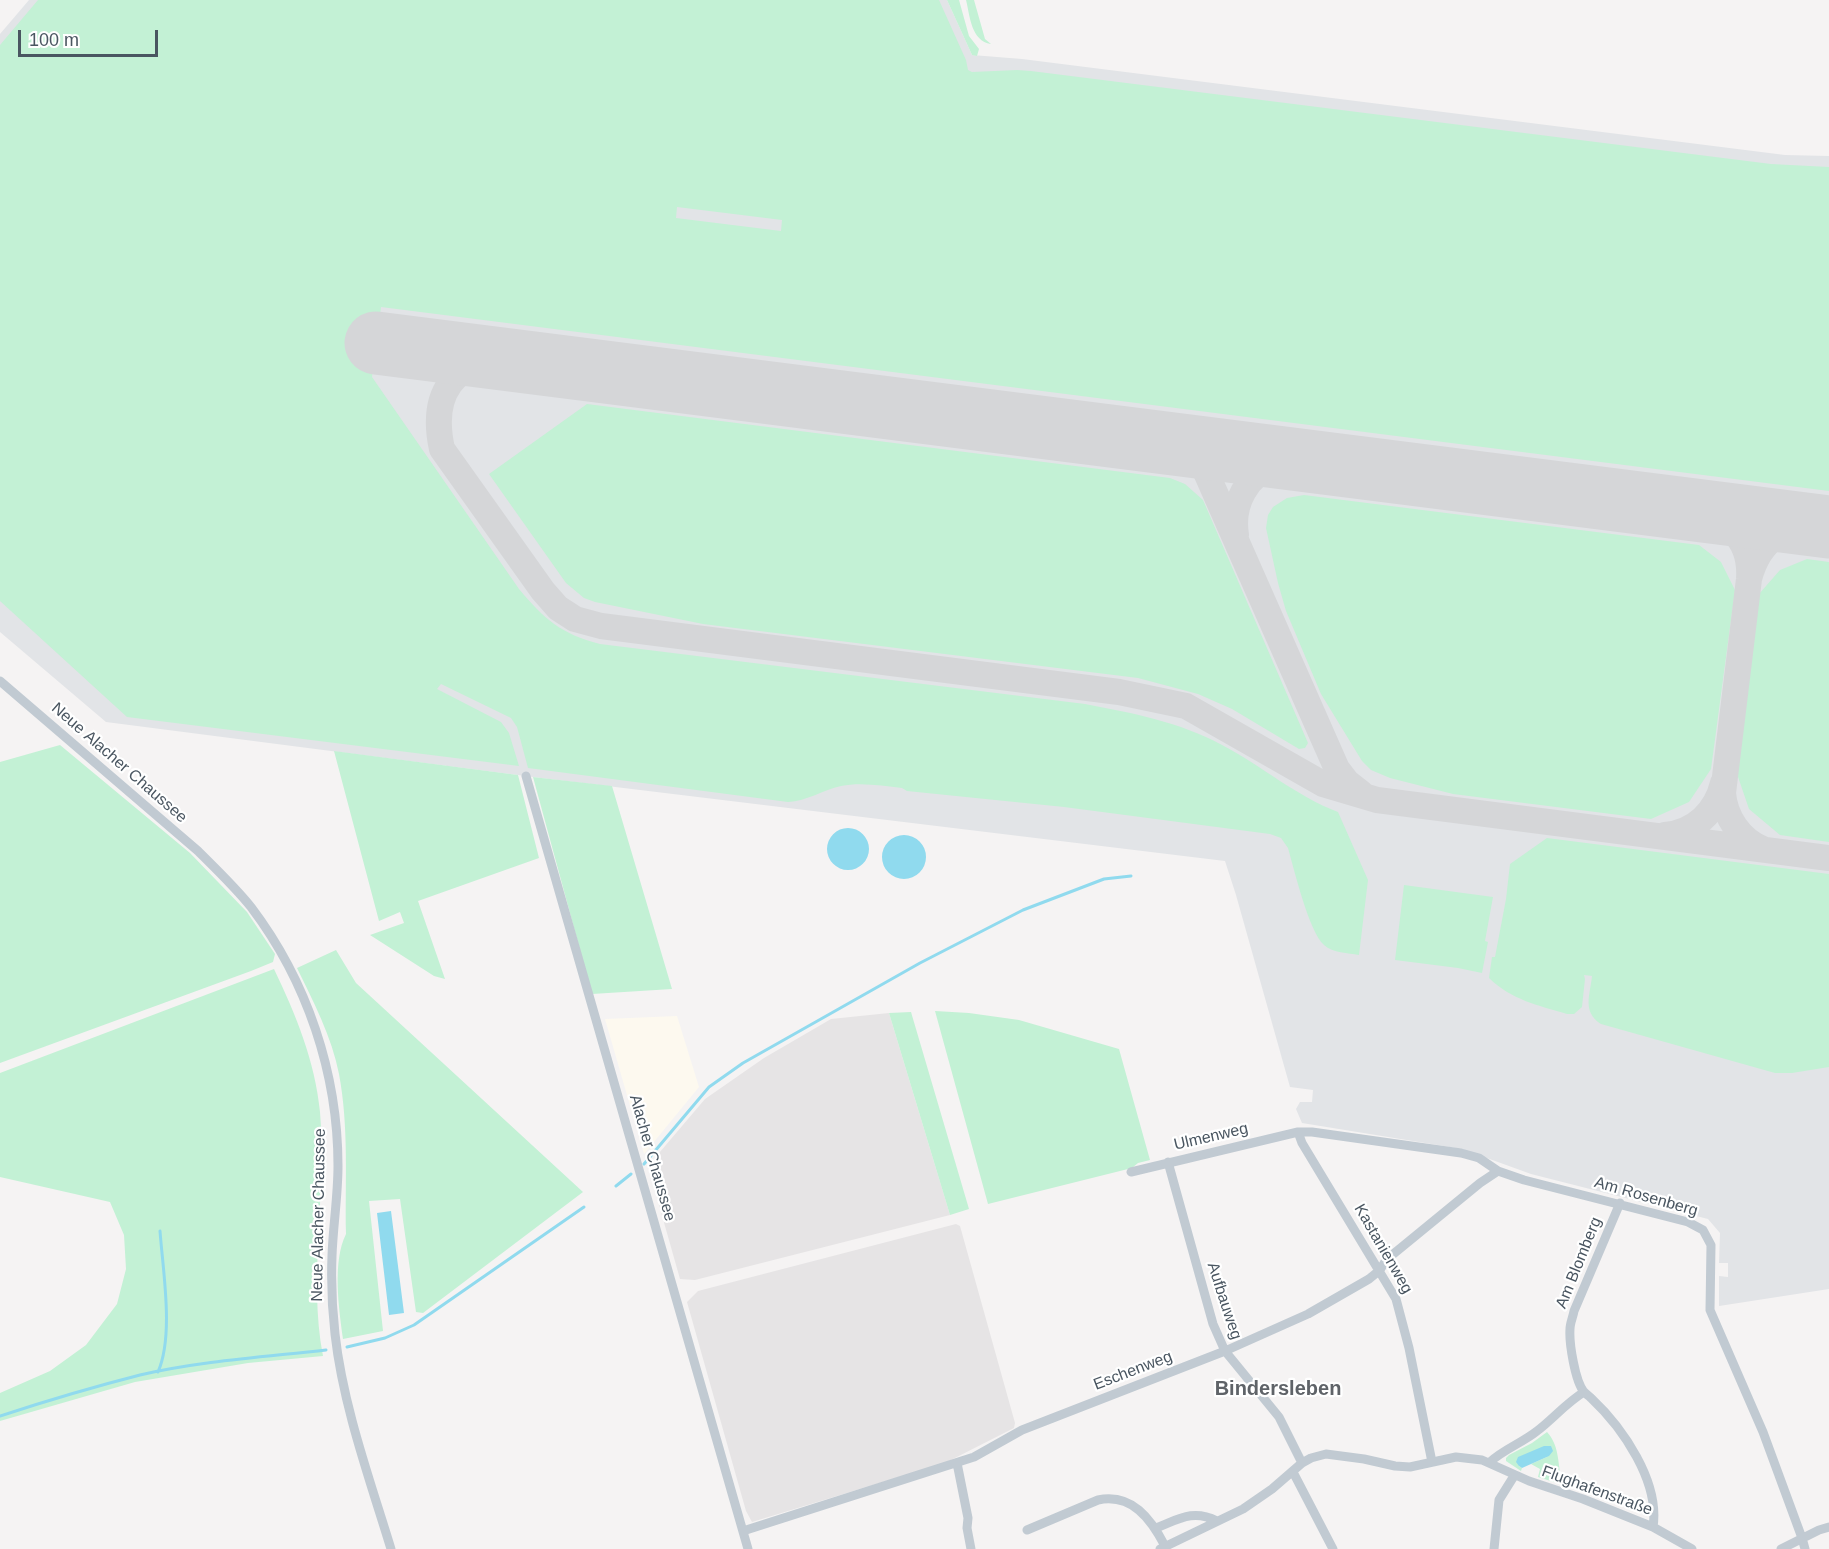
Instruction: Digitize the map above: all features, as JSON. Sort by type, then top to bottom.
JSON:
[{"type":"street","name":"Neue Alacher Chaussee","points":[[0,681],[198,851],[228,880],[251,907],[294,977],[325,1059],[335,1110],[338,1166],[332,1256],[332,1296],[341,1370],[346,1397],[391,1549]]},
{"type":"street","name":"Alacher Chaussee","points":[[526,776],[748,1549]]},
{"type":"street","name":"Ulmenweg","points":[[1131,1172],[1298,1132]]},
{"type":"street","name":"Am Rosenberg","points":[[1298,1132],[1461,1153],[1479,1158],[1498,1171],[1524,1180],[1688,1222],[1705,1232],[1711,1245],[1710,1310],[1763,1432],[1803,1538],[1805,1549]]},
{"type":"street","name":"Kastanienweg","points":[[1298,1132],[1302,1143],[1396,1299],[1432,1462]]},
{"type":"street","name":"Aufbauweg","points":[[1168,1162],[1213,1323],[1225,1351],[1279,1417],[1302,1463]]},
{"type":"street","name":"Eschenweg","points":[[743,1531],[957,1463],[991,1449],[1022,1430],[1225,1351],[1308,1314],[1354,1289],[1380,1270],[1386,1260],[1480,1183],[1498,1171]]},
{"type":"street","name":"Am Blomberg","points":[[1620,1203],[1574,1311],[1570,1329],[1578,1380],[1584,1392],[1613,1424],[1639,1461],[1651,1492],[1653,1527]]},
{"type":"street","points":[[1490,1462],[1538,1431],[1563,1407],[1584,1392]]},
{"type":"street","name":"Flughafenstraße","points":[[1163,1548],[1257,1500],[1302,1463],[1326,1454],[1410,1467],[1456,1457],[1490,1462],[1514,1476],[1583,1499],[1653,1527],[1692,1549]]},
{"type":"street","points":[[957,1463],[968,1518],[967,1528],[971,1549]]},
{"type":"street","points":[[1293,1472],[1333,1549]]},
{"type":"street","points":[[1494,1549],[1499,1500],[1514,1476]]},
{"type":"street","points":[[1027,1530],[1098,1500],[1111,1497],[1120,1498],[1131,1503],[1156,1528],[1163,1548]]},
{"type":"street","points":[[1156,1528],[1196,1514],[1205,1515],[1217,1521]]},
{"type":"street","points":[[1781,1549],[1829,1527]]},
{"type":"shaded area","points":[[29,0],[947,0],[972,55],[1022,59],[1785,155],[1829,156],[1829,1289],[1719,1306],[1719,1276],[1728,1277],[1728,1263],[1719,1263],[1720,1233],[1708,1219],[1531,1174],[1462,1149],[1302,1123],[1296,1109],[1300,1102],[1312,1102],[1313,1090],[1290,1087],[1225,861],[533,777],[106,722],[0,632],[0,34]]},
{"type":"shaded area","points":[[889,1013],[950,1215],[695,1280],[680,1279],[648,1166],[705,1099],[764,1058],[831,1019]]},
{"type":"shaded area","points":[[677,1016],[699,1087],[644,1154],[605,1019]]},
{"type":"shaded area","points":[[956,1224],[960,1226],[1015,1423],[1014,1428],[945,1463],[752,1522],[746,1511],[687,1302],[698,1291]]},
{"type":"green space","points":[[38,0],[939,0],[966,60],[968,70],[972,72],[1031,71],[1771,164],[1829,167],[1829,491],[381,307],[372,377],[519,589],[554,624],[574,635],[600,644],[1085,704],[1138,715],[1189,730],[1237,753],[1308,798],[1338,812],[1368,880],[1359,955],[1332,950],[1318,938],[1303,900],[1288,848],[1281,838],[1270,834],[1064,807],[907,791],[902,788],[880,785],[841,786],[802,800],[788,802],[528,768],[517,727],[511,718],[441,684],[437,689],[501,722],[509,733],[519,766],[127,717],[0,601],[0,45]],"holes":[[[677,207],[782,220],[781,231],[676,218]]]},
{"type":"green space","points":[[947,0],[959,0],[969,36],[979,49],[977,56],[972,55]]},
{"type":"green space","points":[[966,0],[974,0],[985,39],[991,44],[984,42],[975,33]]},
{"type":"green space","points":[[587,404],[1170,478],[1185,484],[1203,500],[1308,743],[1305,748],[1299,749],[1232,709],[1198,694],[1138,678],[703,624],[584,598],[566,583],[489,474]]},
{"type":"green space","points":[[1304,495],[1699,545],[1721,562],[1735,590],[1711,769],[1689,802],[1651,819],[1453,794],[1390,778],[1371,770],[1362,761],[1321,694],[1286,611],[1278,583],[1266,528],[1268,515],[1273,507],[1287,498]]},
{"type":"green space","points":[[1807,559],[1829,562],[1829,842],[1780,835],[1749,809],[1736,771],[1759,594],[1780,570]]},
{"type":"green space","points":[[60,745],[190,853],[247,912],[275,954],[273,962],[251,971],[0,1063],[0,762]]},
{"type":"green space","points":[[334,751],[518,775],[539,858],[418,901],[445,979],[434,976],[370,935],[404,923],[400,912],[379,921]]},
{"type":"green space","points":[[533,777],[612,786],[672,989],[592,994]]},
{"type":"green space","points":[[1547,838],[1829,874],[1829,1067],[1792,1073],[1775,1073],[1601,1024],[1589,1009],[1592,976],[1584,975],[1582,1007],[1574,1014],[1525,1001],[1507,992],[1489,978],[1506,899],[1510,864]]},
{"type":"green space","points":[[1404,885],[1493,897],[1482,973],[1395,960]]},
{"type":"green space","points":[[336,950],[356,983],[583,1192],[423,1313],[416,1312],[400,1199],[369,1201],[383,1331],[343,1339],[338,1286],[339,1258],[346,1234],[345,1134],[342,1094],[332,1046],[297,968]]},
{"type":"green space","points":[[274,969],[309,1056],[320,1112],[322,1142],[317,1296],[323,1356],[248,1363],[135,1382],[0,1421],[0,1393],[50,1371],[86,1345],[117,1304],[126,1269],[124,1235],[110,1202],[0,1177],[0,1073]]},
{"type":"green space","points":[[935,1011],[1019,1020],[1119,1049],[1150,1160],[1138,1163],[1132,1168],[988,1204]]},
{"type":"green space","points":[[911,1012],[969,1209],[950,1215],[889,1013]]},
{"type":"green space","points":[[1547,1432],[1554,1442],[1557,1454],[1561,1479],[1557,1483],[1538,1477],[1540,1469],[1531,1464],[1549,1456],[1519,1466],[1522,1468],[1521,1471],[1506,1461],[1509,1455]]},
{"type":"water","points":[[848,828],[856,829],[863,834],[868,841],[868,857],[863,864],[856,869],[848,870],[840,869],[833,864],[828,857],[827,849],[828,841],[833,834],[840,829]]},
{"type":"water","points":[[904,835],[919,842],[926,857],[919,872],[904,879],[889,872],[882,857],[889,842]]},
{"type":"water","points":[[391,1211],[404,1313],[389,1315],[377,1213]]},
{"type":"water","points":[[1544,1446],[1551,1446],[1553,1451],[1549,1456],[1522,1468],[1516,1462],[1518,1457]]},
{"type":"waterway","points":[[644,1164],[709,1087],[743,1063],[920,963],[1023,910],[1104,879],[1131,876]]},
{"type":"waterway","points":[[616,1186],[631,1174]]},
{"type":"waterway","points":[[347,1347],[385,1338],[414,1325],[584,1207]]},
{"type":"waterway","points":[[158,1372],[163,1357],[166,1322],[160,1231]]},
{"type":"waterway","points":[[0,1416],[87,1389],[163,1370],[326,1350]]},
{"type":"taxiway","points":[[511,360],[491,361],[474,366],[461,373],[450,384],[443,396],[440,412],[439,429],[442,449],[543,591],[558,608],[575,619],[601,626],[1119,692],[1186,706],[1323,784],[1377,800],[1829,858]]},
{"type":"taxiway","points":[[1131,438],[1172,446],[1190,455],[1205,470],[1337,769],[1347,782],[1361,793]]},
{"type":"taxiway","points":[[1236,535],[1235,523],[1239,502],[1243,492],[1257,475],[1277,464],[1289,461],[1309,461]]},
{"type":"taxiway","points":[[1686,508],[1712,517],[1733,531],[1746,551],[1749,564],[1723,793],[1727,811],[1735,827],[1747,840],[1763,849]]},
{"type":"taxiway","points":[[1749,579],[1760,553],[1777,536],[1800,528],[1829,527]]},
{"type":"taxiway","points":[[1665,835],[1686,830],[1703,819],[1715,803],[1723,783]]},
{"type":"runway","points":[[376,343],[1829,527]]},
{"type":"district","name":"Bindersleben","points":[[1278,1389]]}]
